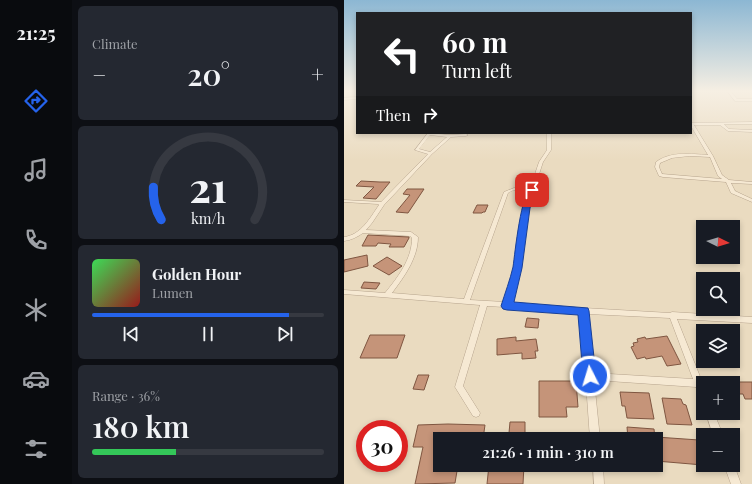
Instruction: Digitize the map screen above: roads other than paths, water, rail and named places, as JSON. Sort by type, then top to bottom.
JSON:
[{"type":"street","points":[[720,123],[728,130],[752,131]]},
{"type":"street","points":[[692,124],[752,123]]},
{"type":"street","points":[[692,126],[711,156],[720,176],[728,181],[733,192],[752,201]]},
{"type":"street","points":[[431,153],[417,150],[430,134],[450,136],[466,135]]},
{"type":"street","points":[[507,306],[517,268],[526,208],[542,162],[549,150],[549,134]]},
{"type":"street","points":[[344,239],[356,236],[362,231],[382,204],[431,153],[450,136]]},
{"type":"street","points":[[711,156],[679,154],[658,162],[657,167],[660,175],[663,176],[752,183]]},
{"type":"street","points":[[466,302],[506,192],[514,189],[532,190]]},
{"type":"street","points":[[344,201],[382,204]]},
{"type":"street","points":[[362,231],[410,234],[415,237],[416,243],[414,251],[398,281],[386,296]]},
{"type":"street","points":[[344,292],[507,306],[752,320]]},
{"type":"street","points":[[476,413],[459,387],[484,304]]},
{"type":"street","points":[[584,311],[594,432]]},
{"type":"street","points":[[672,315],[696,378]]},
{"type":"street","points":[[590,376],[696,383]]},
{"type":"street","points":[[599,472],[600,484]]},
{"type":"street","points":[[732,472],[736,484]]}]
